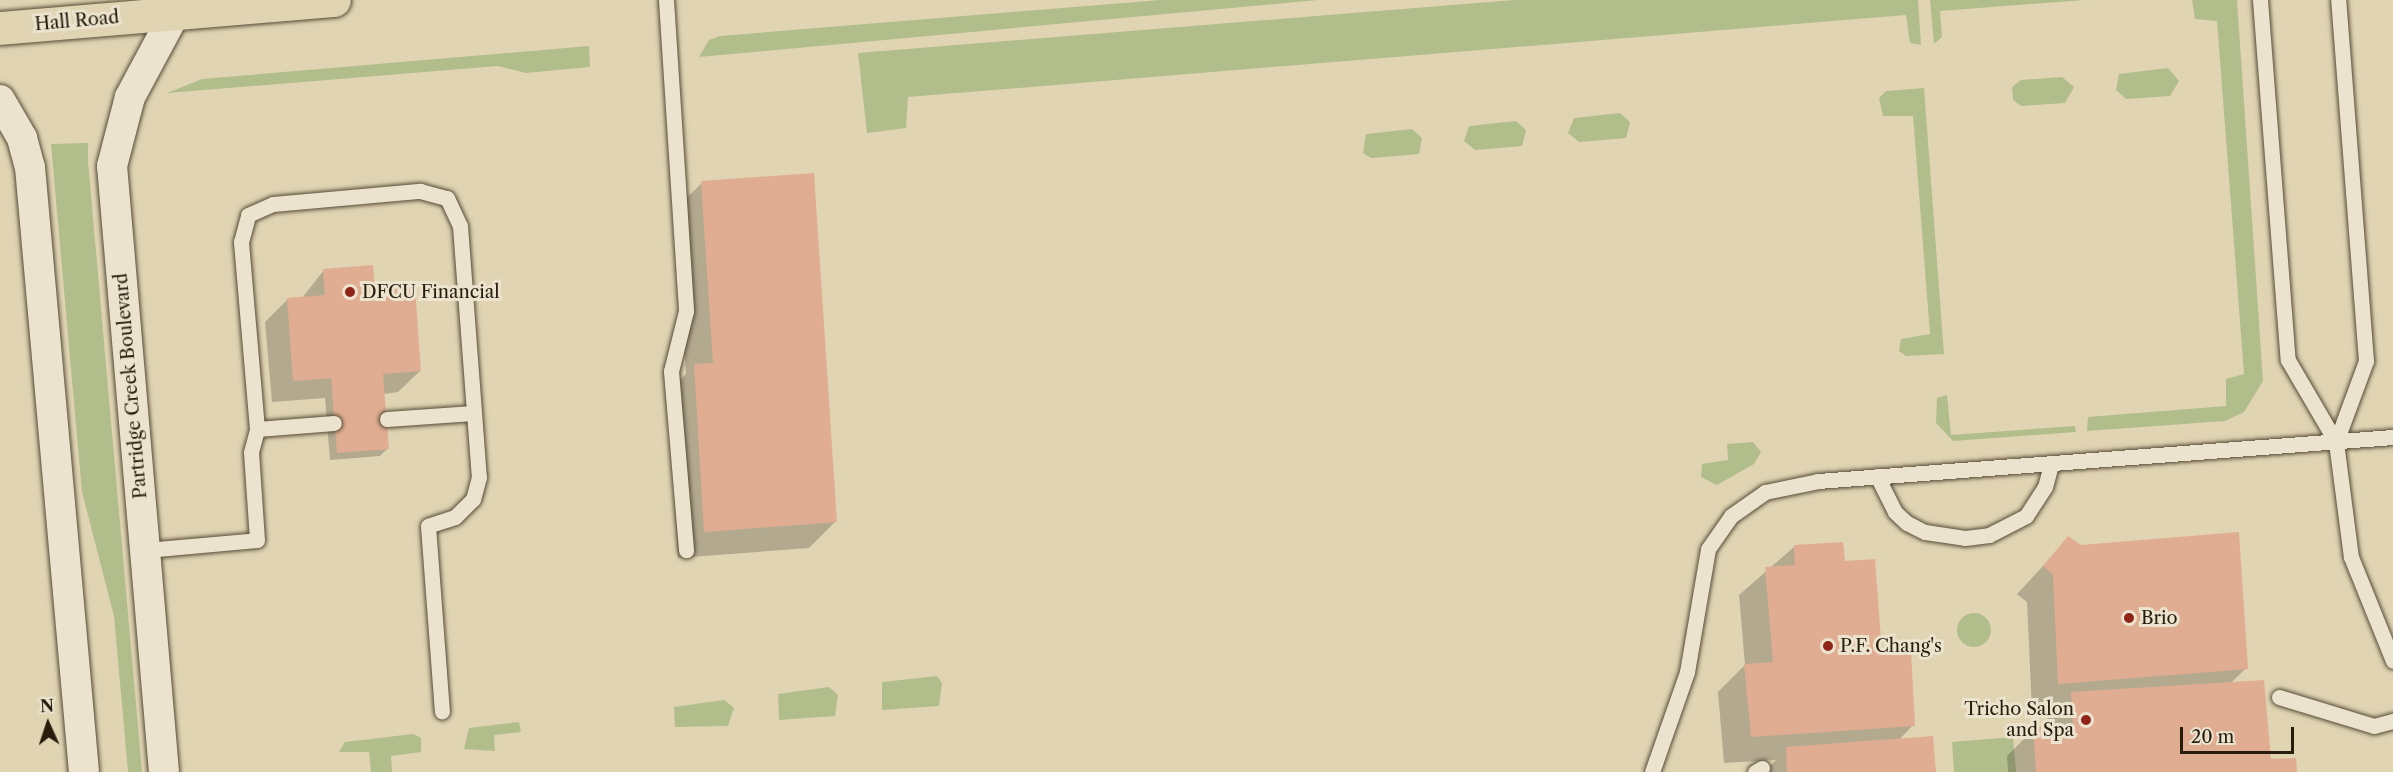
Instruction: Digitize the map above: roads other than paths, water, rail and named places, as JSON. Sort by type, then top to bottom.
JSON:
[{"type":"highway","name":"Hall Road","points":[[0,28],[334,0]]},
{"type":"street","name":"Partridge Creek Boulevard","points":[[164,772],[112,166],[130,97],[175,13]]},
{"type":"street","points":[[0,100],[22,138],[30,167],[84,772]]},
{"type":"lane","points":[[666,0],[686,311],[671,371],[686,550]]},
{"type":"lane","points":[[2260,0],[2288,360],[2336,442],[2351,557],[2393,661]]},
{"type":"lane","points":[[2336,442],[2366,361],[2338,0]]},
{"type":"lane","points":[[146,550],[257,540],[251,453],[257,429],[242,242],[248,215],[273,204],[420,191],[447,198],[460,226],[479,477],[473,499],[455,517],[428,526],[441,711]]},
{"type":"lane","points":[[387,419],[473,413]]},
{"type":"lane","points":[[257,429],[334,423]]},
{"type":"lane","points":[[1652,772],[1678,707],[1701,570],[1717,532],[1746,502],[1765,492],[1877,477],[2393,437]]},
{"type":"lane","points":[[1877,477],[1895,512],[1907,523],[1945,537],[1965,538],[1989,536],[2026,516],[2045,487],[2050,464]]},
{"type":"lane","points":[[2278,698],[2374,726],[2393,721]]},
{"type":"place","name":"DFCU Financial","points":[[350,292]]},
{"type":"place","name":"Brio","points":[[2129,618]]},
{"type":"place","name":"P.F. Chang's","points":[[1828,646]]},
{"type":"place","name":"Tricho Salon and Spa","points":[[2086,720]]}]
